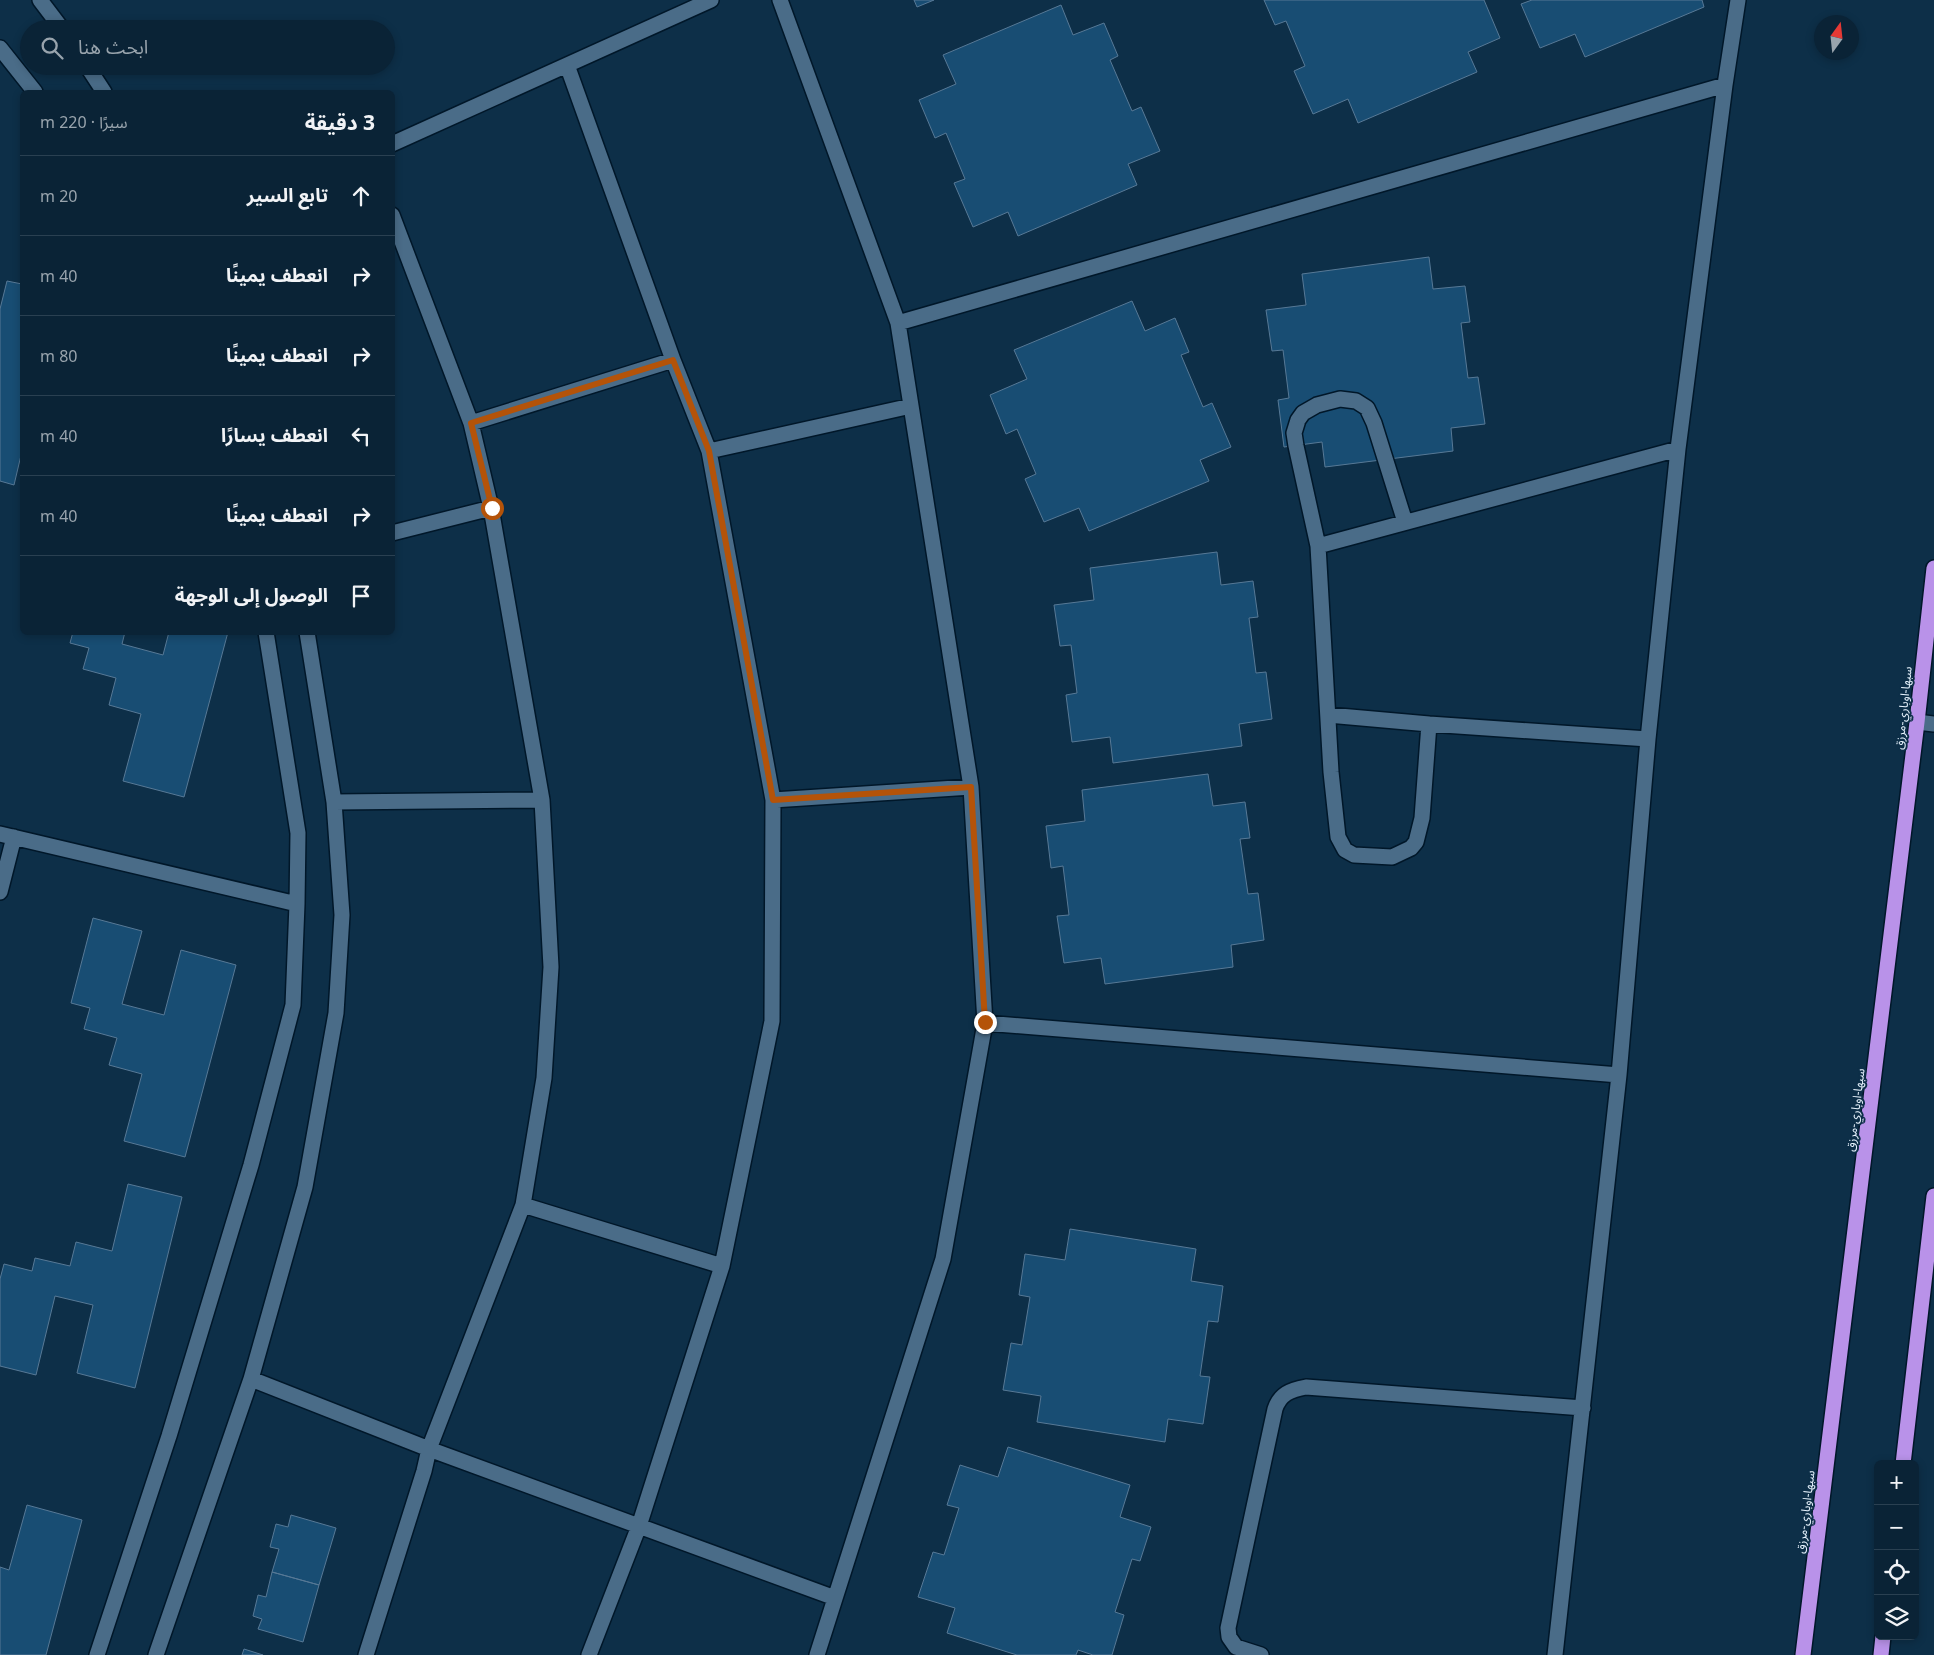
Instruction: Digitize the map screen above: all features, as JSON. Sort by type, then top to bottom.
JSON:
[{"type":"highway","name":"سبها-اوباري-مرزق","points":[[1803,1655],[1917,722],[1929,649],[1934,568]]},
{"type":"highway","points":[[1903,1460],[1934,1196]]},
{"type":"highway","points":[[1881,1655],[1883,1640]]},
{"type":"street","points":[[40,0],[55,20]]},
{"type":"street","points":[[395,143],[711,0]]},
{"type":"street","points":[[780,0],[898,323],[971,787],[985,1022],[943,1259],[817,1655]]},
{"type":"street","points":[[1556,1655],[1619,1075],[1648,739],[1678,449],[1725,85],[1738,0]]},
{"type":"street","points":[[0,48],[20,73]]},
{"type":"street","points":[[567,65],[673,360],[709,451],[773,800],[772,1021],[722,1266],[639,1526],[589,1655]]},
{"type":"street","points":[[21,75],[33,90]]},
{"type":"street","points":[[93,75],[103,90]]},
{"type":"street","points":[[898,323],[1725,85]]},
{"type":"street","points":[[366,1655],[429,1449],[523,1205],[544,1078],[551,966],[542,800],[492,508],[471,423],[395,223]]},
{"type":"street","points":[[471,423],[673,360]]},
{"type":"street","points":[[1405,522],[1374,423],[1367,408],[1356,401],[1340,399],[1317,405],[1303,413],[1298,420],[1294,433],[1304,488],[1318,546],[1331,772],[1338,837],[1345,850],[1354,855],[1392,857],[1411,848],[1416,842],[1422,818],[1429,724]]},
{"type":"street","points":[[709,451],[911,406]]},
{"type":"street","points":[[1318,546],[1678,449]]},
{"type":"street","points":[[395,532],[492,508]]},
{"type":"street","points":[[97,1655],[170,1436],[251,1165],[293,1005],[298,904],[298,832],[266,635]]},
{"type":"street","points":[[156,1655],[251,1379],[305,1187],[336,1013],[342,915],[334,802],[307,635]]},
{"type":"street","points":[[1328,715],[1648,739]]},
{"type":"street","points":[[1917,722],[1934,724]]},
{"type":"street","points":[[773,800],[971,787]]},
{"type":"street","points":[[334,802],[542,800]]},
{"type":"street","points":[[0,892],[7,835],[298,904]]},
{"type":"street","points":[[985,1022],[1619,1075]]},
{"type":"street","points":[[523,1205],[722,1266]]},
{"type":"street","points":[[251,1379],[429,1449],[835,1598]]},
{"type":"street","points":[[1261,1655],[1236,1648],[1229,1636],[1228,1628],[1273,1418],[1279,1398],[1293,1389],[1306,1387],[1583,1408]]},
{"type":"building","points":[[914,0],[934,0],[917,7]]},
{"type":"building","points":[[1264,0],[1484,0],[1500,38],[1468,52],[1477,72],[1358,123],[1348,99],[1313,114],[1294,71],[1305,66],[1286,21],[1275,25]]},
{"type":"building","points":[[1532,0],[1702,0],[1704,7],[1585,57],[1575,34],[1540,48],[1521,4]]},
{"type":"building","points":[[1061,5],[1073,35],[1104,23],[1118,56],[1110,60],[1132,111],[1141,107],[1160,151],[1128,164],[1137,185],[1018,236],[1008,212],[973,227],[954,183],[965,179],[946,133],[935,138],[919,100],[956,84],[943,55]]},
{"type":"building","points":[[1429,257],[1433,289],[1465,286],[1470,322],[1461,323],[1468,378],[1478,377],[1485,424],[1451,428],[1453,451],[1325,467],[1322,442],[1284,447],[1278,400],[1289,398],[1283,350],[1272,351],[1266,310],[1306,305],[1302,274]]},
{"type":"building","points":[[7,281],[20,284],[20,460],[14,485],[0,481],[0,309]]},
{"type":"building","points":[[1132,301],[1145,331],[1175,318],[1189,352],[1181,355],[1203,407],[1212,403],[1231,447],[1200,460],[1209,481],[1089,531],[1079,508],[1044,522],[1025,479],[1036,474],[1017,429],[1006,434],[990,395],[1027,379],[1014,350]]},
{"type":"building","points":[[1217,552],[1221,585],[1253,581],[1258,617],[1249,618],[1256,673],[1266,672],[1272,719],[1239,724],[1242,746],[1113,763],[1110,737],[1072,742],[1066,695],[1077,693],[1071,645],[1060,646],[1054,605],[1094,600],[1090,568]]},
{"type":"building","points":[[72,635],[124,635],[122,644],[163,655],[168,635],[227,635],[184,797],[123,781],[141,714],[109,705],[116,678],[83,669],[89,648],[70,643]]},
{"type":"building","points":[[1208,774],[1213,806],[1245,802],[1250,838],[1240,839],[1248,894],[1258,893],[1264,940],[1231,945],[1233,967],[1105,984],[1101,958],[1064,963],[1057,916],[1069,915],[1063,866],[1051,868],[1046,826],[1085,821],[1082,790]]},
{"type":"building","points":[[93,918],[142,931],[122,1004],[164,1015],[181,950],[236,965],[185,1157],[124,1141],[142,1074],[109,1065],[117,1038],[84,1029],[90,1008],[71,1003]]},
{"type":"building","points":[[128,1184],[182,1197],[135,1388],[77,1373],[93,1305],[55,1296],[36,1375],[0,1366],[0,1279],[4,1264],[32,1271],[35,1258],[70,1266],[76,1242],[112,1251]]},
{"type":"building","points":[[1070,1229],[1196,1249],[1191,1281],[1223,1286],[1218,1322],[1208,1321],[1200,1376],[1210,1377],[1203,1424],[1168,1419],[1165,1442],[1037,1422],[1041,1396],[1003,1390],[1011,1343],[1022,1345],[1030,1297],[1019,1295],[1025,1254],[1065,1260]]},
{"type":"building","points":[[1008,1447],[1130,1485],[1120,1517],[1151,1527],[1140,1561],[1132,1559],[1115,1612],[1124,1615],[1112,1655],[1093,1655],[1078,1650],[1076,1655],[1017,1655],[947,1633],[955,1608],[918,1597],[933,1552],[944,1555],[959,1508],[947,1505],[960,1465],[998,1477]]},
{"type":"building","points":[[27,1505],[82,1520],[46,1655],[0,1655],[0,1567],[9,1570]]},
{"type":"building","points":[[291,1515],[336,1528],[319,1585],[272,1572],[279,1549],[270,1547],[276,1524],[288,1527]]},
{"type":"building","points":[[272,1572],[319,1585],[303,1642],[258,1629],[262,1619],[253,1616],[258,1595],[266,1597]]},
{"type":"building","points":[[244,1649],[263,1655],[242,1655]]},
{"type":"route","points":[[492,508],[471,423],[673,360],[709,451],[773,800],[971,787],[985,1022]]}]
